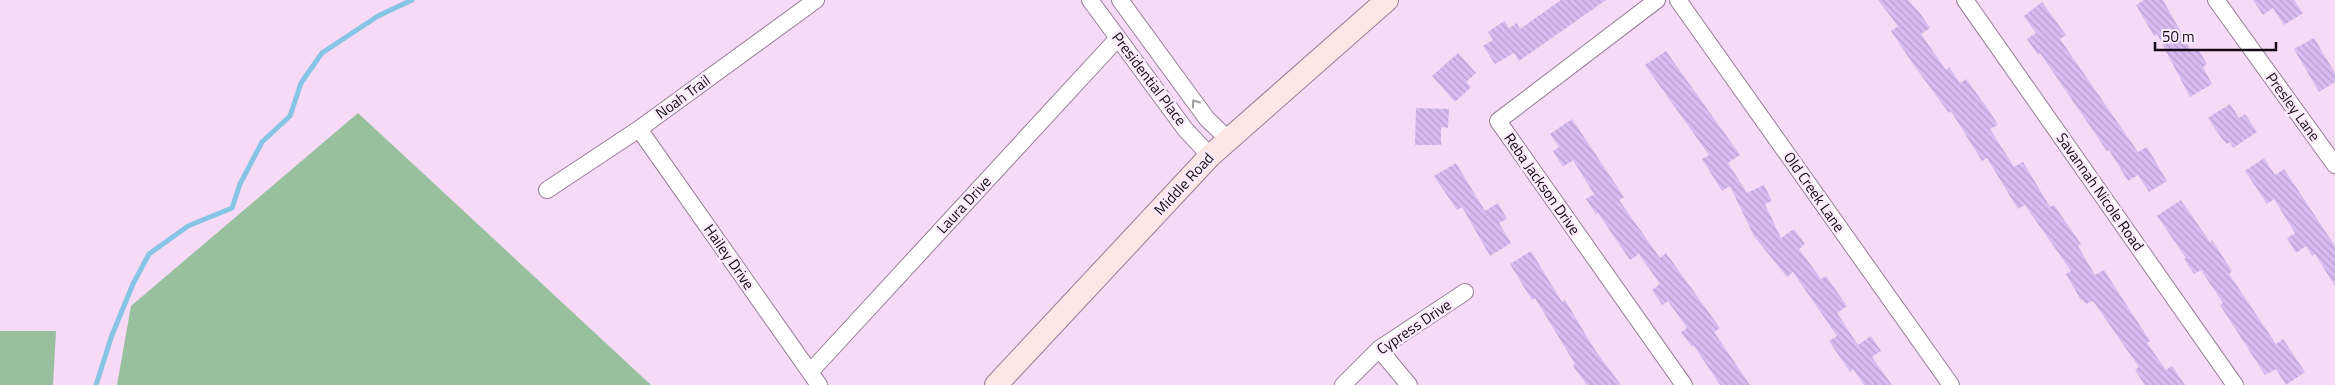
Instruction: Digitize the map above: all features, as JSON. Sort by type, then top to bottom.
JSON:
[{"type":"main road","name":"Middle Road","points":[[996,385],[1210,156],[1387,0]]},
{"type":"street","name":"Noah Trail","points":[[547,190],[639,130],[816,0]]},
{"type":"street","name":"Presidential Place","points":[[1090,0],[1185,129],[1210,156]]},
{"type":"street","name":"Presidential Place","points":[[1120,0],[1207,119],[1228,139]]},
{"type":"street","name":"Reba Jackson Drive","points":[[1657,0],[1498,121],[1684,385]]},
{"type":"street","name":"Old Creek Lane","points":[[1678,0],[1951,385]]},
{"type":"street","name":"Savannah Nicole Road","points":[[1965,0],[2234,385]]},
{"type":"street","name":"Presley Lane","points":[[2216,0],[2335,165]]},
{"type":"street","name":"Laura Drive","points":[[815,378],[1118,38]]},
{"type":"street","name":"Hailey Drive","points":[[639,130],[815,378]]},
{"type":"street","name":"Cypress Drive","points":[[1343,385],[1379,348],[1465,292]]},
{"type":"street","points":[[1379,348],[1409,385]]},
{"type":"green space","points":[[358,113],[651,385],[117,385],[131,306]]},
{"type":"green space","points":[[0,331],[56,331],[53,385],[0,385]]},
{"type":"building","points":[[1561,0],[1606,0],[1519,61],[1514,53],[1495,64],[1483,46],[1493,40],[1488,32],[1504,21],[1509,28],[1517,23],[1520,29]]},
{"type":"building","points":[[1878,0],[1908,0],[1919,12],[1930,28],[1921,34],[1946,70],[1949,67],[1960,83],[1966,79],[1988,109],[1998,125],[1990,129],[2014,167],[2023,162],[2050,207],[2054,205],[2081,244],[2078,246],[2095,275],[2104,270],[2150,341],[2147,343],[2166,370],[2172,366],[2185,385],[2145,385],[2135,370],[2139,367],[2093,301],[2086,304],[2081,300],[2066,274],[2071,271],[2025,205],[2018,209],[1987,158],[1982,161],[1951,111],[1949,113],[1913,64],[1891,31],[1898,26]]},
{"type":"building","points":[[2144,0],[2163,0],[2192,52],[2198,49],[2207,64],[2203,67],[2212,84],[2190,97],[2157,34],[2154,36],[2136,5]]},
{"type":"building","points":[[2253,0],[2294,0],[2303,13],[2284,25],[2273,8],[2263,15]]},
{"type":"building","points":[[2042,2],[2066,35],[2060,39],[2138,152],[2147,147],[2167,181],[2149,192],[2138,175],[2128,181],[2109,150],[2107,151],[2040,53],[2038,55],[2027,39],[2036,33],[2024,16]]},
{"type":"building","points":[[2314,38],[2335,73],[2335,82],[2319,92],[2294,49]]},
{"type":"building","points":[[1666,51],[1740,155],[1728,163],[1747,193],[1764,185],[1772,201],[1765,204],[1781,238],[1794,229],[1805,244],[1799,249],[1821,279],[1826,276],[1847,306],[1837,313],[1858,345],[1871,336],[1881,351],[1872,357],[1892,385],[1864,385],[1853,369],[1850,372],[1829,341],[1837,336],[1793,272],[1787,277],[1754,236],[1730,186],[1722,191],[1702,159],[1709,155],[1645,65]]},
{"type":"building","points":[[1458,53],[1476,73],[1466,82],[1471,87],[1455,102],[1432,76]]},
{"type":"building","points":[[2230,104],[2239,118],[2245,114],[2257,132],[2233,148],[2230,142],[2227,144],[2222,139],[2208,118]]},
{"type":"building","points":[[1416,108],[1449,109],[1448,128],[1441,127],[1441,145],[1415,145]]},
{"type":"building","points":[[1572,119],[1624,197],[1619,200],[1660,258],[1666,253],[1720,328],[1714,332],[1750,385],[1720,385],[1694,346],[1692,347],[1681,332],[1687,328],[1668,301],[1662,305],[1652,290],[1660,284],[1639,254],[1630,260],[1598,213],[1596,214],[1586,199],[1594,194],[1573,160],[1563,167],[1553,151],[1559,147],[1550,134]]},
{"type":"building","points":[[2264,158],[2275,175],[2284,169],[2335,246],[2335,286],[2315,254],[2312,256],[2306,246],[2296,253],[2287,238],[2295,233],[2274,199],[2267,204],[2245,171]]},
{"type":"building","points":[[1456,163],[1485,211],[1498,203],[1507,219],[1499,223],[1511,243],[1490,256],[1462,207],[1457,210],[1434,176]]},
{"type":"building","points":[[2181,200],[2210,242],[2212,240],[2232,271],[2229,274],[2276,344],[2283,339],[2305,372],[2286,385],[2276,369],[2265,375],[2220,305],[2223,303],[2201,270],[2194,274],[2184,259],[2186,258],[2157,216]]},
{"type":"building","points":[[1531,251],[1562,302],[1565,300],[1595,350],[1621,385],[1587,385],[1573,366],[1575,364],[1535,298],[1532,300],[1510,264]]},
{"type":"waterway","points":[[96,385],[112,335],[133,284],[149,254],[188,226],[232,208],[240,184],[262,142],[290,116],[301,83],[322,53],[378,16],[412,0]]}]
